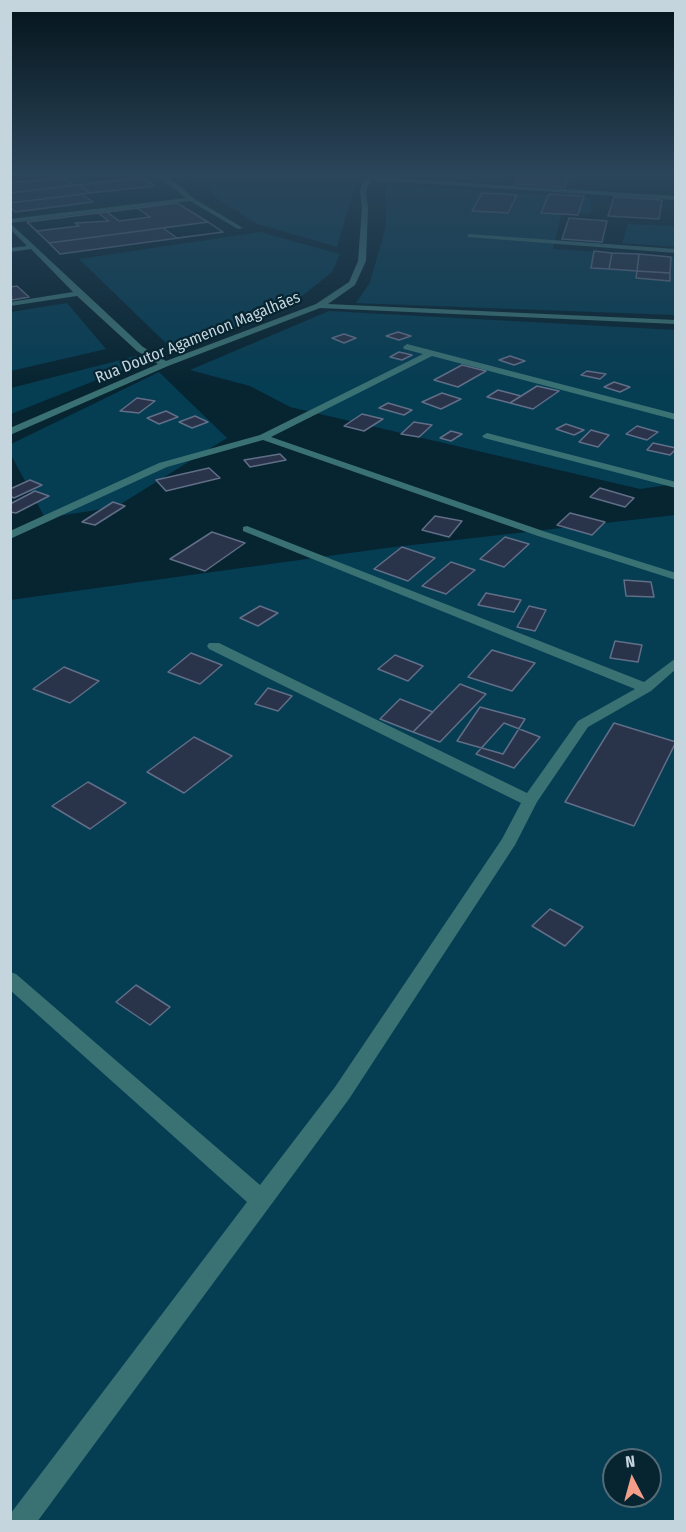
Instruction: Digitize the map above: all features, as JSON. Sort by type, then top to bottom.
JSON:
[{"type":"street","points":[[31,244],[79,293],[140,349],[165,364]]},
{"type":"street","name":"Rua Doutor Agamenon Magalhães","points":[[10,432],[165,364],[319,306],[352,284],[362,261],[363,244]]},
{"type":"street","points":[[586,244],[675,251]]},
{"type":"street","points":[[10,250],[34,247]]},
{"type":"street","points":[[10,304],[79,293]]},
{"type":"street","points":[[319,306],[675,322]]},
{"type":"street","points":[[407,346],[675,417]]},
{"type":"street","points":[[10,536],[163,465],[263,437],[431,353]]},
{"type":"street","points":[[487,436],[675,486]]},
{"type":"street","points":[[263,437],[675,578]]},
{"type":"street","points":[[247,529],[646,688]]},
{"type":"street","points":[[214,646],[530,801]]},
{"type":"street","points":[[20,1521],[342,1093],[509,841],[530,801],[583,724],[646,688],[675,662]]},
{"type":"street","points":[[10,979],[261,1200]]},
{"type":"shaded area","points":[[176,244],[305,244],[340,254],[332,272],[296,301],[241,324],[169,346],[79,259]]},
{"type":"shaded area","points":[[381,244],[554,244],[553,249],[675,257],[675,315],[356,303],[370,282]]},
{"type":"shaded area","points":[[642,244],[675,244],[675,247]]},
{"type":"shaded area","points":[[67,303],[106,349],[11,371],[11,312]]},
{"type":"shaded area","points":[[329,311],[675,330],[675,484],[640,489],[290,407],[250,386],[190,370]]},
{"type":"shaded area","points":[[136,356],[142,362],[11,414],[11,388]]},
{"type":"shaded area","points":[[159,372],[227,438],[116,507],[45,518],[11,455],[11,444]]},
{"type":"shaded area","points":[[675,515],[675,1521],[11,1521],[10,600],[386,548]]},
{"type":"building","points":[[50,244],[130,244],[60,254]]},
{"type":"building","points":[[594,251],[612,253],[609,269],[591,268]]},
{"type":"building","points":[[612,253],[639,254],[637,271],[609,269]]},
{"type":"building","points":[[639,254],[671,257],[670,273],[637,271]]},
{"type":"building","points":[[637,271],[670,273],[670,281],[636,278]]},
{"type":"building","points":[[17,286],[29,297],[12,300],[10,287]]},
{"type":"building","points":[[398,332],[411,336],[399,340],[386,336]]},
{"type":"building","points":[[344,334],[356,338],[344,343],[332,338]]},
{"type":"building","points":[[399,352],[412,355],[402,360],[390,357]]},
{"type":"building","points":[[510,356],[525,361],[514,365],[499,360]]},
{"type":"building","points":[[462,365],[486,371],[458,387],[434,380]]},
{"type":"building","points":[[587,371],[606,374],[600,379],[581,375]]},
{"type":"building","points":[[614,382],[630,387],[620,392],[604,387]]},
{"type":"building","points":[[537,386],[559,391],[533,409],[510,403]]},
{"type":"building","points":[[498,390],[521,396],[510,403],[487,397]]},
{"type":"building","points":[[442,393],[461,399],[441,409],[422,402]]},
{"type":"building","points":[[137,398],[155,401],[139,413],[120,411]]},
{"type":"building","points":[[388,403],[412,410],[404,415],[379,408]]},
{"type":"building","points":[[166,411],[178,417],[159,424],[147,418]]},
{"type":"building","points":[[362,414],[383,419],[364,431],[344,426]]},
{"type":"building","points":[[195,416],[208,422],[192,428],[179,422]]},
{"type":"building","points":[[414,422],[432,425],[419,437],[401,434]]},
{"type":"building","points":[[566,424],[584,430],[574,435],[556,429]]},
{"type":"building","points":[[637,426],[658,432],[647,440],[626,434]]},
{"type":"building","points":[[591,430],[609,435],[598,447],[579,442]]},
{"type":"building","points":[[451,431],[462,434],[451,441],[440,438]]},
{"type":"building","points":[[653,443],[676,449],[670,455],[647,450]]},
{"type":"building","points":[[280,454],[286,460],[250,467],[244,460]]},
{"type":"building","points":[[209,468],[220,478],[166,491],[156,480]]},
{"type":"building","points":[[30,480],[42,485],[14,498],[10,496],[10,489]]},
{"type":"building","points":[[600,488],[634,498],[625,507],[590,497]]},
{"type":"building","points":[[35,491],[49,496],[16,513],[10,512],[10,504]]},
{"type":"building","points":[[113,502],[125,506],[95,525],[82,522]]},
{"type":"building","points":[[570,513],[605,522],[592,535],[557,525]]},
{"type":"building","points":[[435,516],[462,521],[449,537],[422,530]]},
{"type":"building","points":[[212,532],[245,543],[205,571],[170,559]]},
{"type":"building","points":[[505,537],[529,544],[504,567],[480,559]]},
{"type":"building","points":[[402,547],[435,558],[408,581],[374,569]]},
{"type":"building","points":[[451,562],[475,570],[446,594],[422,586]]},
{"type":"building","points":[[624,580],[651,582],[654,597],[626,596]]},
{"type":"building","points":[[486,593],[521,600],[514,612],[478,605]]},
{"type":"building","points":[[260,606],[278,613],[258,626],[240,618]]},
{"type":"building","points":[[529,606],[546,610],[535,631],[517,627]]},
{"type":"building","points":[[615,641],[642,645],[638,662],[610,658]]},
{"type":"building","points":[[492,650],[535,663],[512,691],[468,677]]},
{"type":"building","points":[[191,653],[222,665],[200,684],[168,672]]},
{"type":"building","points":[[395,655],[423,666],[408,681],[378,669]]},
{"type":"building","points":[[64,667],[99,681],[70,703],[33,689]]},
{"type":"building","points":[[460,684],[486,694],[440,742],[413,732]]},
{"type":"building","points":[[268,688],[292,696],[278,711],[255,704]]},
{"type":"building","points":[[400,699],[433,712],[413,732],[380,719]]},
{"type":"building","points":[[480,707],[525,719],[503,754],[457,741]]},
{"type":"building","points":[[504,723],[540,737],[514,768],[476,754]]},
{"type":"building","points":[[614,723],[676,742],[634,826],[565,802]]},
{"type":"building","points":[[194,737],[232,756],[184,793],[147,772]]},
{"type":"building","points":[[88,782],[126,803],[90,829],[52,806]]},
{"type":"building","points":[[550,909],[583,927],[565,946],[532,926]]},
{"type":"building","points":[[136,985],[170,1007],[150,1025],[116,1002]]}]
